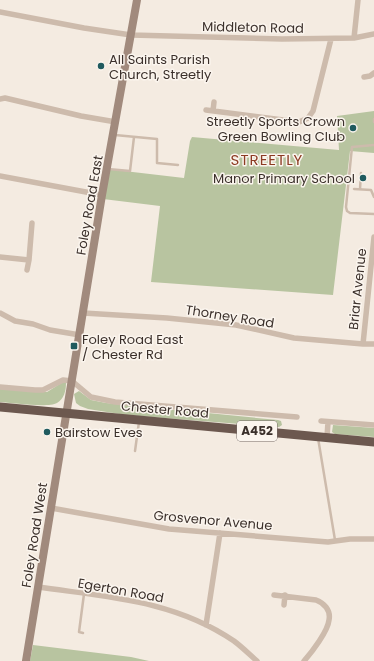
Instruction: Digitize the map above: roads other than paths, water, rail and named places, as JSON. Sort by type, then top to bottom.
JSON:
[{"type":"highway","name":"Chester Road","points":[[0,407],[374,442]]},
{"type":"main road","name":"Foley Road East","points":[[66,414],[102,196],[137,0]]},
{"type":"main road","name":"Foley Road West","points":[[26,661],[66,414]]},
{"type":"street","points":[[354,38],[358,0]]},
{"type":"street","name":"Middleton Road","points":[[0,12],[84,28],[131,35],[331,39],[354,38],[374,34]]},
{"type":"street","points":[[206,110],[299,122],[308,118],[313,111],[331,39]]},
{"type":"street","points":[[364,77],[370,76],[374,73]]},
{"type":"street","points":[[3,97],[81,116],[116,122]]},
{"type":"street","points":[[213,112],[214,102]]},
{"type":"street","points":[[0,176],[102,196]]},
{"type":"street","points":[[28,270],[29,230],[32,223]]},
{"type":"street","name":"Briar Avenue","points":[[363,344],[373,264],[374,237]]},
{"type":"street","points":[[0,257],[29,260]]},
{"type":"street","points":[[0,313],[15,321],[33,324],[50,330],[80,335]]},
{"type":"street","name":"Thorney Road","points":[[83,313],[167,318],[236,326],[294,338],[374,344]]},
{"type":"street","points":[[0,387],[43,390],[63,380],[72,381]]},
{"type":"street","name":"Chester Road","points":[[72,381],[91,397],[115,402],[286,419],[297,417]]},
{"type":"street","points":[[328,437],[325,421],[374,425]]},
{"type":"street","name":"Grosvenor Avenue","points":[[51,508],[169,529],[328,542],[335,540],[374,539]]},
{"type":"street","points":[[206,625],[220,533]]},
{"type":"street","name":"Egerton Road","points":[[38,587],[158,606],[206,625],[235,642],[257,661]]},
{"type":"street","points":[[274,595],[316,600],[322,603],[328,610],[329,619],[324,632],[304,661]]},
{"type":"street","points":[[284,605],[286,596]]},
{"type":"lane","points":[[113,135],[157,139],[157,163],[178,165]]},
{"type":"lane","points":[[107,168],[130,171],[134,137]]},
{"type":"lane","points":[[374,145],[352,147],[346,207],[347,212],[350,213],[374,214]]},
{"type":"lane","points":[[360,189],[361,173]]},
{"type":"lane","points":[[354,189],[371,190],[374,197]]},
{"type":"lane","points":[[135,451],[139,420]]},
{"type":"lane","points":[[318,437],[335,540]]},
{"type":"lane","points":[[83,633],[78,632],[84,594]]},
{"type":"place","name":"All Saints Parish Church, Streetly","points":[[101,66]]},
{"type":"place","name":"Streetly Sports Crown Green Bowling Club","points":[[353,128]]},
{"type":"place","name":"Manor Primary School","points":[[363,178]]},
{"type":"place","name":"Foley Road East / Chester Rd","points":[[74,346]]},
{"type":"place","name":"Bairstow Eves","points":[[47,432]]},
{"type":"district","name":"STREETLY","points":[[267,160]]}]
